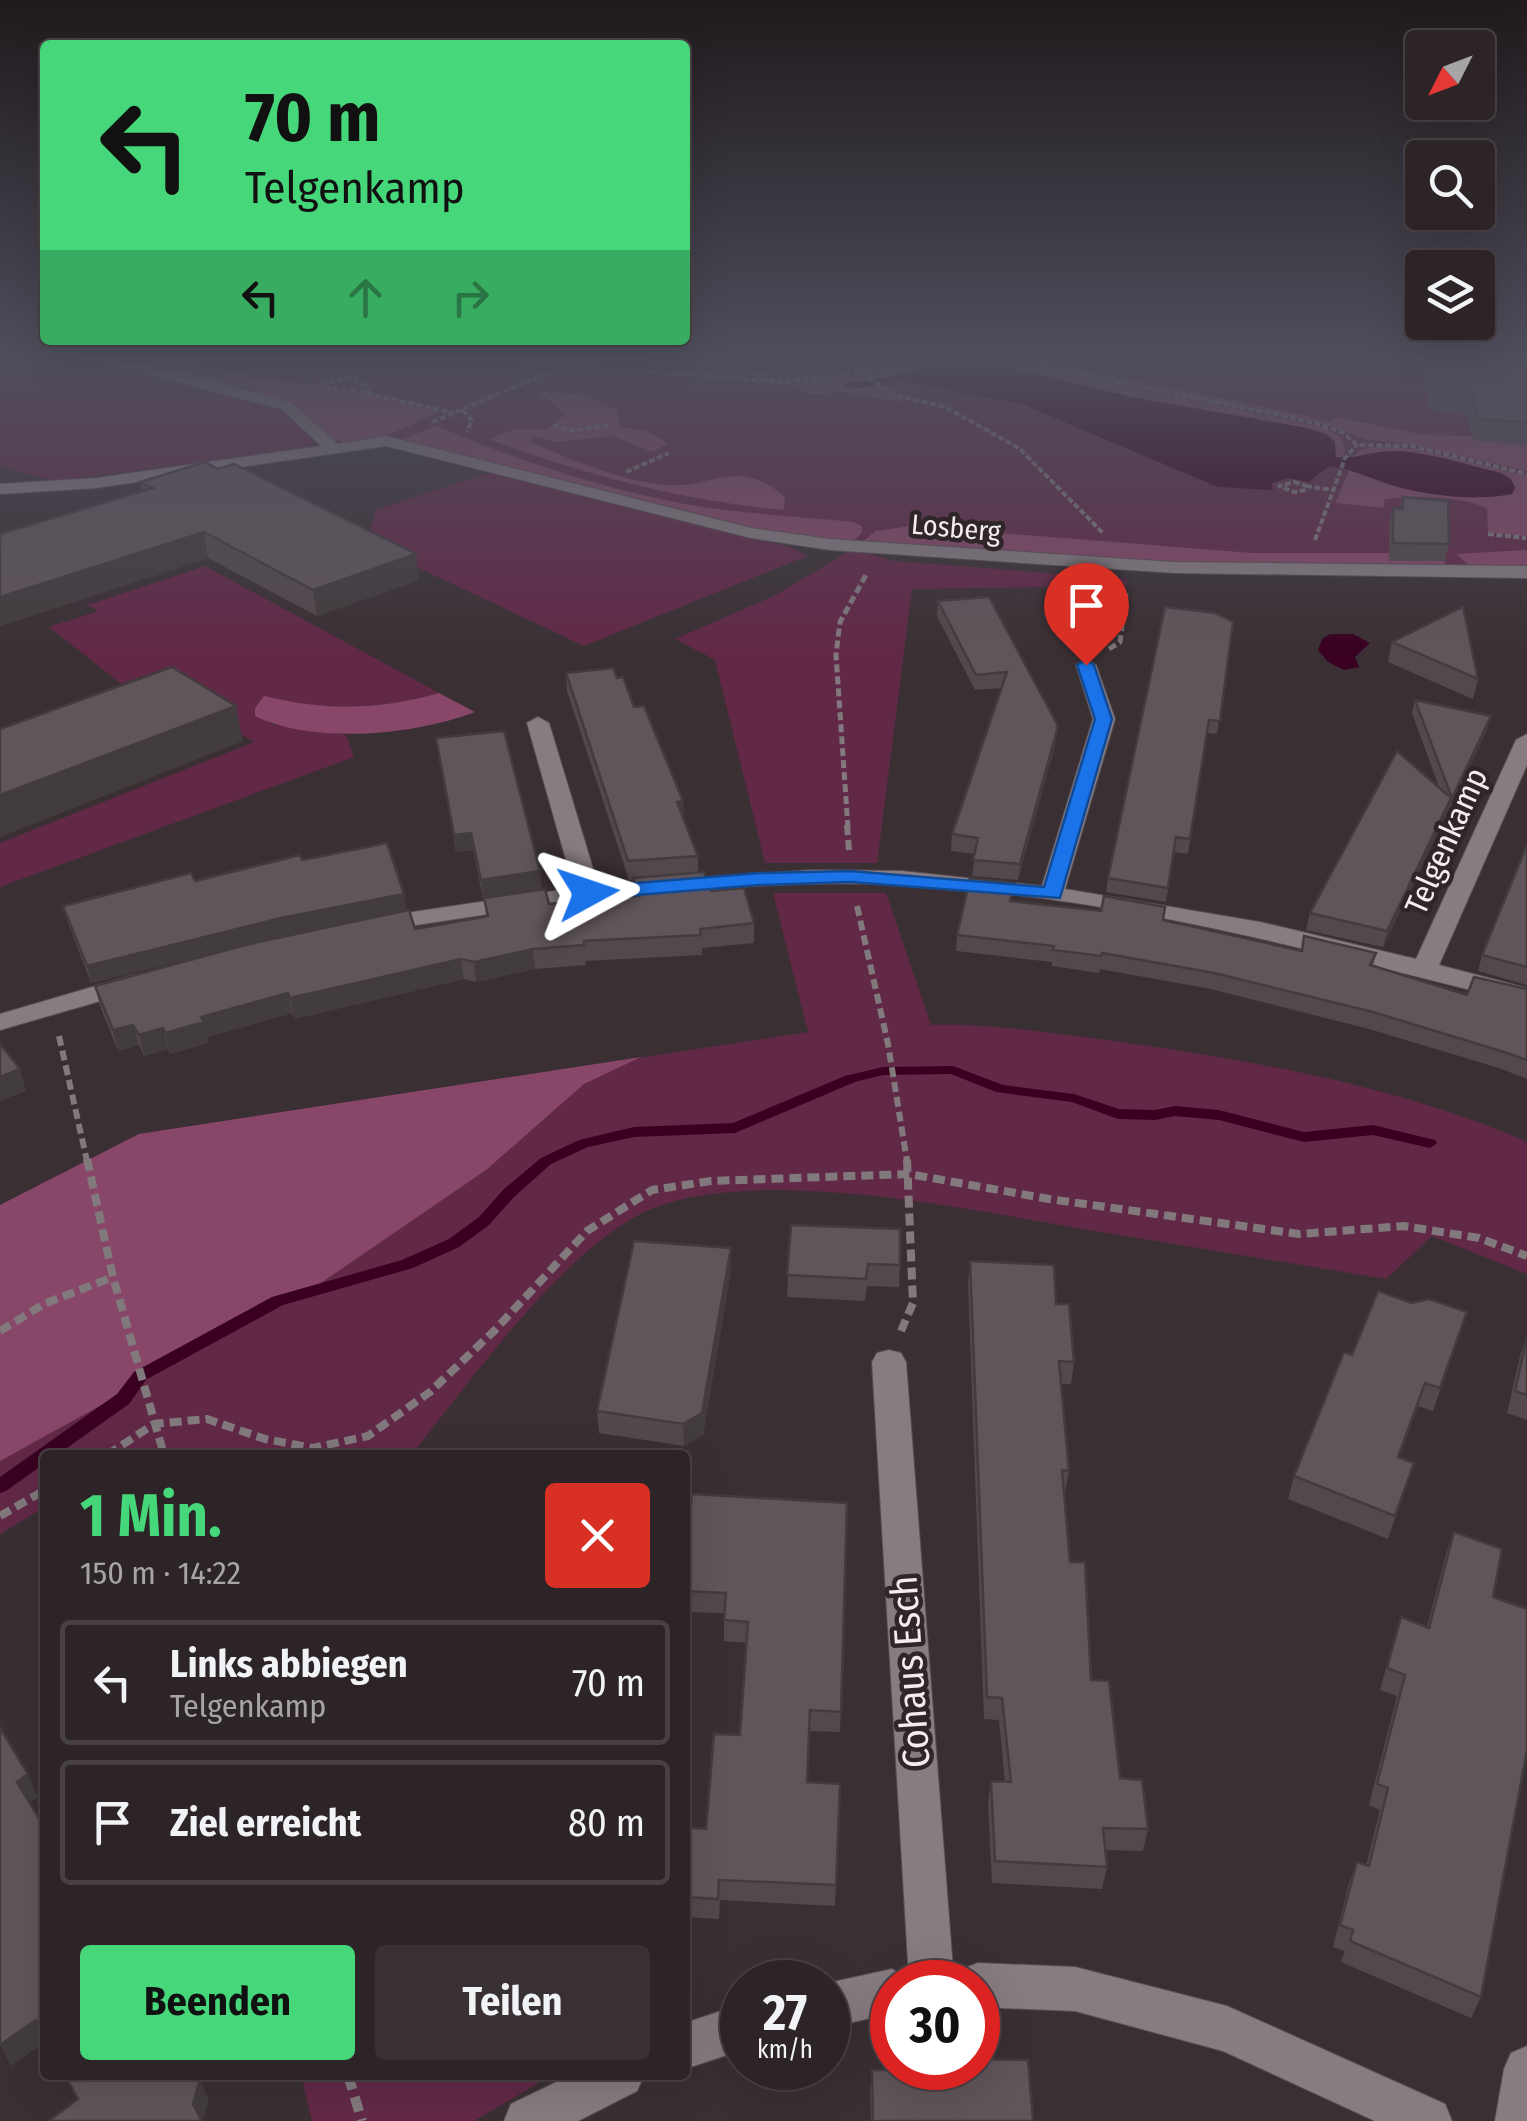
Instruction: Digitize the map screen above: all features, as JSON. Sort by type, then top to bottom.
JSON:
[{"type":"street","name":"Losberg","points":[[0,488],[96,483],[292,455]]},
{"type":"street","name":"Losberg","points":[[441,455],[750,533],[884,549],[1129,567],[1296,574],[1527,572]]},
{"type":"street","points":[[1052,894],[1104,719],[1086,665]]},
{"type":"street","points":[[538,723],[588,893]]},
{"type":"street","name":"Telgenkamp","points":[[1425,968],[1527,740]]},
{"type":"street","name":"Telgenkamp","points":[[362,927],[588,893],[850,876],[1052,894],[1250,926],[1527,996]]},
{"type":"street","points":[[0,1022],[152,978]]},
{"type":"street","name":"Cohaus Esch","points":[[889,1362],[930,1960]]},
{"type":"street","points":[[1000,1986],[1074,1989],[1227,2029],[1428,2121]]},
{"type":"street","points":[[690,2044],[720,2034]]},
{"type":"street","points":[[1519,2121],[1527,2069]]},
{"type":"street","points":[[528,2121],[611,2080]]},
{"type":"path","points":[[621,475],[662,455]]},
{"type":"path","points":[[1025,455],[1108,539],[1088,537]]},
{"type":"path","points":[[1318,546],[1315,540],[1348,455]]},
{"type":"path","points":[[1449,455],[1527,474]]},
{"type":"path","points":[[1306,486],[1333,490]]},
{"type":"path","points":[[1488,534],[1527,538]]},
{"type":"path","points":[[884,549],[854,592],[840,622],[836,655],[850,876],[888,1044],[909,1174],[913,1303],[889,1362]]},
{"type":"path","points":[[1086,665],[1120,642],[1129,567]]},
{"type":"path","points":[[52,1006],[113,1278],[162,1450]]},
{"type":"path","points":[[115,1450],[154,1424],[207,1418],[265,1440],[313,1448],[368,1436],[430,1392],[494,1331],[586,1231],[652,1190],[711,1181],[909,1174],[1050,1199],[1299,1234],[1404,1226],[1479,1238],[1527,1256]]},
{"type":"path","points":[[0,1331],[44,1304],[113,1278]]},
{"type":"path","points":[[0,1516],[40,1493]]},
{"type":"path","points":[[350,2080],[362,2121]]},
{"type":"shaded area","points":[[0,455],[261,455],[53,481],[0,466]]},
{"type":"shaded area","points":[[454,455],[511,455],[653,497],[862,526],[862,533],[851,543],[753,530]]},
{"type":"shaded area","points":[[455,455],[1527,455],[1527,567],[1327,569],[859,544],[753,530]]},
{"type":"shaded area","points":[[534,455],[563,455],[630,479],[665,485],[725,477],[753,478],[785,497],[784,510],[707,500]]},
{"type":"shaded area","points":[[1142,455],[1424,455],[1501,473],[1511,479],[1515,488],[1512,494],[1497,496],[1436,495],[1329,466],[1309,482],[1288,478],[1272,483],[1273,490],[1218,487]]},
{"type":"shaded area","points":[[1421,455],[1441,455],[1527,476],[1527,536],[1488,532],[1487,509],[1467,502],[1406,497],[1384,500],[1384,508],[1335,503],[1350,469],[1409,488],[1470,497],[1511,494],[1501,473]]},
{"type":"shaded area","points":[[1458,455],[1527,455],[1527,471]]},
{"type":"shaded area","points":[[493,471],[793,548],[807,556],[584,646],[366,543],[376,510]]},
{"type":"shaded area","points":[[910,526],[1252,553],[1439,553],[1448,568],[1258,569],[863,541],[876,531]]},
{"type":"shaded area","points":[[853,549],[893,561],[1127,579],[1127,586],[912,589],[877,863],[765,863],[715,660],[675,639],[774,596]]},
{"type":"shaded area","points":[[1527,550],[1527,567],[1472,568],[1456,554]]},
{"type":"shaded area","points":[[205,566],[439,693],[352,707],[264,697],[271,724],[346,735],[354,757],[0,887],[0,843],[254,742],[178,695],[133,693],[49,627],[98,611],[87,605]]},
{"type":"shaded area","points":[[1330,634],[1353,634],[1370,643],[1355,657],[1359,667],[1344,670],[1328,662],[1318,650],[1322,639]]},
{"type":"shaded area","points":[[439,693],[475,712],[424,726],[365,734],[306,731],[255,716],[255,708],[264,696],[352,706],[395,703]]},
{"type":"shaded area","points":[[773,893],[886,893],[931,1025],[1040,1032],[1266,1066],[1426,1105],[1527,1142],[1527,1274],[1432,1236],[1386,1279],[859,1194],[732,1192],[678,1200],[633,1218],[573,1264],[514,1326],[415,1450],[40,1450],[40,1510],[0,1534],[0,1205],[139,1134],[808,1032]]},
{"type":"shaded area","points":[[641,1057],[584,1084],[486,1170],[315,1287],[0,1461],[0,1205],[139,1134]]},
{"type":"shaded area","points":[[302,2080],[544,2080],[474,2121],[312,2121]]},
{"type":"building","points":[[205,462],[218,469],[234,464],[416,554],[313,590],[204,532],[0,597],[0,534],[153,488],[140,482]]},
{"type":"building","points":[[1403,497],[1448,501],[1449,544],[1393,543],[1393,508],[1403,509]]},
{"type":"building","points":[[989,597],[1057,724],[1020,864],[973,860],[978,838],[952,834],[1007,672],[976,675],[938,601]]},
{"type":"building","points":[[1165,607],[1215,613],[1233,622],[1220,721],[1209,720],[1190,839],[1176,837],[1168,888],[1108,878]]},
{"type":"building","points":[[1463,607],[1478,679],[1392,642]]},
{"type":"building","points":[[172,667],[236,706],[0,795],[0,729]]},
{"type":"building","points":[[613,668],[617,678],[623,677],[634,707],[644,706],[683,801],[677,802],[698,856],[628,861],[566,673]]},
{"type":"building","points":[[1415,700],[1491,716],[1452,798]]},
{"type":"building","points":[[504,731],[540,871],[481,880],[471,833],[454,835],[436,738]]},
{"type":"building","points":[[1397,751],[1451,798],[1387,931],[1310,913]]},
{"type":"building","points":[[387,843],[404,894],[281,918],[87,966],[63,906],[191,873],[195,881],[300,855],[302,860]]},
{"type":"building","points":[[1527,845],[1527,967],[1482,955]]},
{"type":"building","points":[[704,872],[711,891],[744,888],[754,923],[700,929],[701,935],[584,941],[584,945],[533,949],[474,962],[461,959],[290,998],[288,993],[201,1017],[204,1022],[165,1033],[163,1028],[139,1035],[133,1025],[113,1030],[95,986],[245,945],[409,910],[415,929],[488,916],[484,898],[545,889],[549,904],[639,896],[633,878]]},
{"type":"building","points":[[970,878],[1015,883],[1010,901],[1101,911],[1104,896],[1165,907],[1163,920],[1302,951],[1304,936],[1376,953],[1370,965],[1467,995],[1474,977],[1527,989],[1527,1060],[1373,1012],[1214,973],[1102,953],[1101,956],[1053,950],[1054,946],[957,935]]},
{"type":"building","points":[[0,1044],[20,1069],[0,1077]]},
{"type":"building","points":[[791,1225],[900,1229],[900,1265],[868,1264],[866,1279],[787,1275]]},
{"type":"building","points":[[634,1241],[731,1248],[702,1413],[683,1424],[597,1411]]},
{"type":"building","points":[[970,1261],[1054,1265],[1056,1304],[1069,1304],[1074,1362],[1059,1361],[1069,1471],[1062,1470],[1070,1562],[1085,1562],[1091,1680],[1109,1681],[1120,1778],[1142,1780],[1148,1829],[1103,1828],[1107,1867],[995,1861],[991,1781],[1011,1782],[1002,1698],[987,1697]]},
{"type":"building","points":[[1378,1291],[1412,1303],[1429,1299],[1467,1312],[1440,1388],[1425,1383],[1398,1457],[1414,1463],[1395,1516],[1294,1476],[1344,1352],[1352,1355]]},
{"type":"building","points":[[1527,1337],[1527,1395],[1515,1391]]},
{"type":"building","points":[[692,1494],[847,1503],[841,1712],[810,1710],[807,1782],[840,1784],[836,1885],[719,1880],[718,1899],[690,1897],[690,1827],[706,1829],[714,1734],[740,1735],[748,1622],[724,1620],[726,1593],[690,1591]]},
{"type":"building","points":[[1454,1532],[1502,1549],[1493,1597],[1527,1609],[1527,1750],[1481,1997],[1350,1941],[1353,1930],[1340,1925],[1357,1862],[1369,1866],[1388,1788],[1377,1784],[1405,1675],[1387,1668],[1401,1617],[1429,1628]]},
{"type":"building","points":[[0,1728],[28,1774],[17,1782],[40,1820],[40,2028],[36,2020],[0,2045]]},
{"type":"building","points":[[1000,2059],[1028,2060],[1033,2121],[873,2121],[872,2090],[1000,2090]]},
{"type":"building","points":[[68,2080],[200,2080],[193,2104],[202,2121],[49,2121],[78,2099]]},
{"type":"waterway","points":[[51,1450],[123,1399],[140,1376],[278,1301],[407,1264],[454,1243],[484,1221],[546,1161],[584,1143],[634,1132],[735,1128],[850,1079],[883,1071],[953,1070],[1001,1089],[1074,1098],[1118,1114],[1175,1111],[1219,1115],[1304,1137],[1373,1130],[1430,1143]]},
{"type":"waterway","points":[[0,1486],[40,1458]]},
{"type":"route","points":[[588,893],[850,876],[1052,894],[1104,719],[1086,665]]}]
